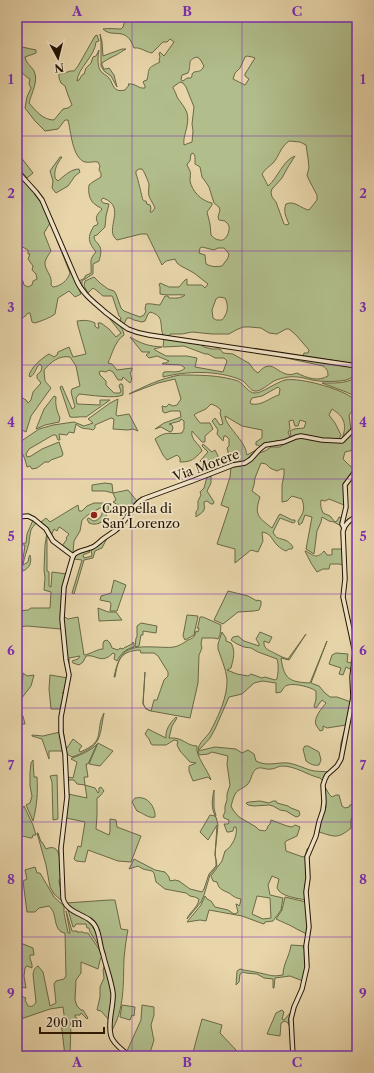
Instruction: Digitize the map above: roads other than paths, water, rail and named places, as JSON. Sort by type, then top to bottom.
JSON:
[{"type":"street","points":[[17,171],[42,200],[76,280],[82,290],[115,320],[128,328],[138,333],[149,335],[357,366]]},
{"type":"street","name":"Via Morere","points":[[73,556],[78,551],[90,549],[116,530],[137,504],[143,499],[233,465],[245,463],[266,445],[284,442],[301,436],[322,440],[342,441],[357,426]]},
{"type":"street","points":[[293,1056],[291,1019],[294,1007],[302,989],[307,967],[306,947],[309,928],[306,892],[308,878],[307,857],[316,836],[323,810],[324,779],[340,761],[353,695],[352,677],[354,653],[342,597],[345,579],[343,542],[344,528],[342,524],[346,508],[345,485],[357,469]]},
{"type":"street","points":[[17,516],[28,516],[34,519],[46,529],[53,541],[73,556],[64,587],[62,621],[69,674],[60,717],[65,754],[67,796],[61,851],[63,898],[64,903],[68,907],[92,920],[96,926],[102,953],[109,974],[112,992],[109,1022],[111,1036],[114,1042],[129,1056]]},
{"type":"street","points":[[344,528],[347,523],[357,516]]},
{"type":"place","name":"Cappella di San Lorenzo","points":[[94,515]]}]
